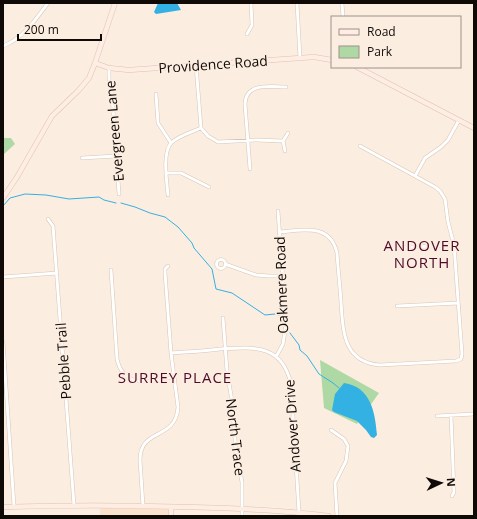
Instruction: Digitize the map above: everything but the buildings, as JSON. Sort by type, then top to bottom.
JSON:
[{"type":"street","points":[[3,46],[18,39],[48,3]]},
{"type":"street","points":[[3,198],[21,171],[47,123],[59,108],[78,91],[89,78],[114,3]]},
{"type":"street","points":[[247,34],[252,25],[251,3]]},
{"type":"street","points":[[297,3],[300,58]]},
{"type":"street","points":[[342,3],[343,16]]},
{"type":"street","name":"Providence Road","points":[[95,63],[109,68],[142,69],[300,58],[331,60]]},
{"type":"street","points":[[196,66],[201,128],[211,139],[218,142],[248,140],[283,141]]},
{"type":"street","name":"Evergreen Lane","points":[[109,68],[119,194]]},
{"type":"street","points":[[359,68],[474,128]]},
{"type":"street","points":[[250,169],[245,104],[248,92],[259,87],[286,87]]},
{"type":"street","points":[[156,94],[158,123],[171,143]]},
{"type":"street","points":[[415,176],[425,158],[448,140],[459,120]]},
{"type":"street","points":[[168,195],[166,173],[167,150],[171,143],[201,128]]},
{"type":"street","points":[[285,151],[283,141],[288,133]]},
{"type":"street","points":[[280,232],[316,230],[326,234],[333,242],[337,253],[343,335],[349,348],[359,358],[369,363],[380,365],[456,361],[461,358],[462,354],[454,245],[448,222],[446,203],[443,196],[435,187],[360,146]]},
{"type":"street","points":[[82,158],[116,156]]},
{"type":"street","points":[[166,173],[181,173],[209,187]]},
{"type":"street","name":"Oakmere Road","points":[[276,357],[283,344],[286,330],[278,211]]},
{"type":"street","name":"Pebble Trail","points":[[48,219],[53,226],[74,505]]},
{"type":"street","points":[[392,248],[454,245]]},
{"type":"street","points":[[226,264],[256,275],[282,276]]},
{"type":"street","points":[[143,506],[140,452],[148,440],[168,429],[176,419],[178,408],[170,353],[164,273],[168,266]]},
{"type":"street","points":[[111,270],[117,359],[121,369],[128,378],[138,382],[174,377]]},
{"type":"street","points":[[3,277],[57,273]]},
{"type":"street","points":[[397,306],[458,303]]},
{"type":"street","name":"North Trace","points":[[223,318],[226,372],[232,401],[236,452],[242,482],[242,516]]},
{"type":"street","points":[[3,342],[5,395],[14,506]]},
{"type":"street","name":"Andover Drive","points":[[170,353],[256,348],[266,351],[276,357],[286,369],[291,384],[298,512]]},
{"type":"street","points":[[437,416],[474,414]]},
{"type":"street","points":[[451,415],[454,492],[452,496]]},
{"type":"street","points":[[331,430],[344,439],[348,446],[346,461],[334,488],[337,516]]},
{"type":"street","points":[[3,507],[74,505],[242,508],[329,516]]},
{"type":"street","points":[[171,507],[171,516]]},
{"type":"shaded area","points":[[100,504],[170,507],[170,516],[100,516]]},
{"type":"green space","points":[[3,138],[11,138],[15,144],[3,155]]},
{"type":"green space","points":[[320,360],[379,393],[357,424],[324,408]]},
{"type":"water","points":[[158,3],[177,3],[181,10],[156,14],[154,12]]},
{"type":"water","points":[[344,383],[353,385],[360,390],[366,395],[370,402],[375,418],[377,435],[374,438],[371,437],[357,421],[332,410],[335,394]]},
{"type":"waterway","points":[[3,206],[10,198],[25,194],[46,195],[69,199],[99,197],[116,203]]},
{"type":"waterway","points":[[121,203],[165,217],[178,227],[212,269],[216,289],[232,293],[265,315],[275,314],[281,316],[282,319]]},
{"type":"waterway","points":[[290,333],[299,345],[300,350],[307,356],[319,374],[339,388]]},
{"type":"district","name":"ANDOVER NORTH","points":[[422,254]]},
{"type":"district","name":"SURREY PLACE","points":[[175,377]]}]
